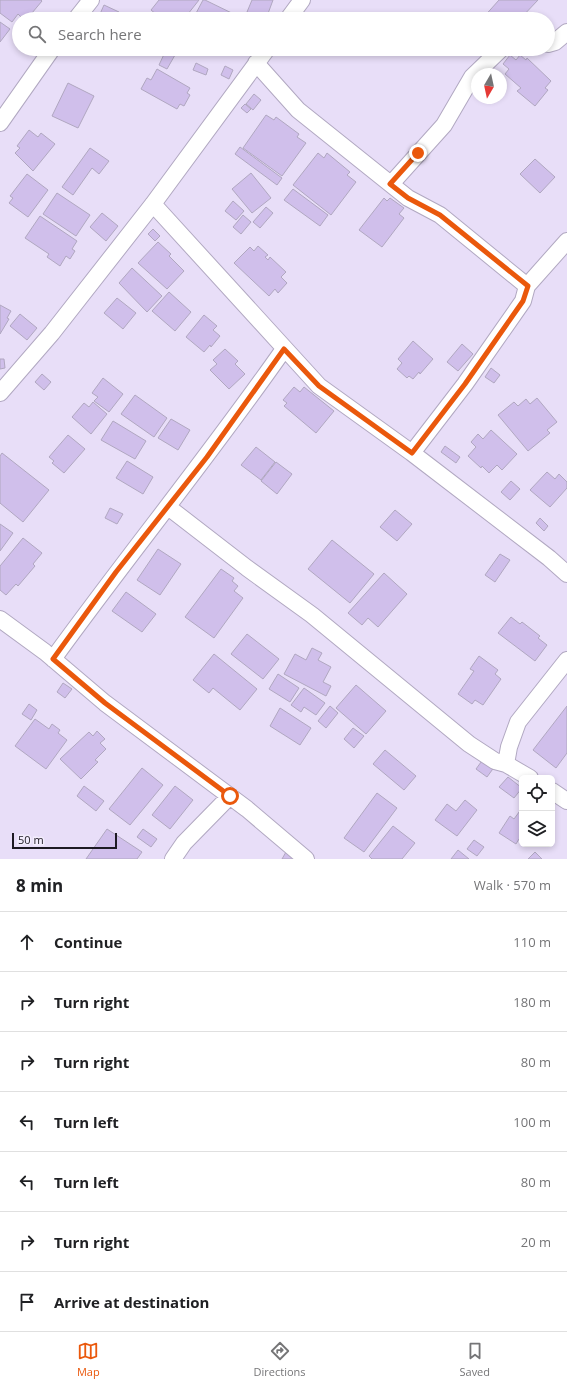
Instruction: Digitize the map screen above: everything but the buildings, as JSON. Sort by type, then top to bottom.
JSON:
[{"type":"street","points":[[82,12],[91,0]]},
{"type":"street","points":[[293,12],[302,0]]},
{"type":"street","points":[[555,42],[567,32]]},
{"type":"street","points":[[0,123],[47,56]]},
{"type":"street","points":[[0,393],[52,333],[153,204],[262,56]]},
{"type":"street","points":[[390,184],[444,125],[472,77],[494,56]]},
{"type":"street","points":[[256,63],[298,110],[408,198],[440,215],[528,286]]},
{"type":"street","points":[[153,204],[319,386],[412,453],[550,558],[567,574]]},
{"type":"street","points":[[412,453],[465,384],[523,301],[528,286],[567,241]]},
{"type":"street","points":[[53,659],[116,572],[207,457],[284,349]]},
{"type":"street","points":[[168,507],[247,568],[312,614],[469,744],[495,761],[506,764],[525,775]]},
{"type":"street","points":[[0,619],[53,659],[105,703],[230,796],[306,859]]},
{"type":"street","points":[[506,764],[509,747],[518,722],[567,660]]},
{"type":"street","points":[[555,793],[567,801]]},
{"type":"street","points":[[173,859],[184,843],[230,796]]},
{"type":"route","points":[[230,796],[105,703],[53,659],[116,572],[207,457],[284,349],[319,386],[357,415],[412,453],[465,384],[523,301],[528,286],[440,215],[408,198],[390,184],[418,153]]}]
